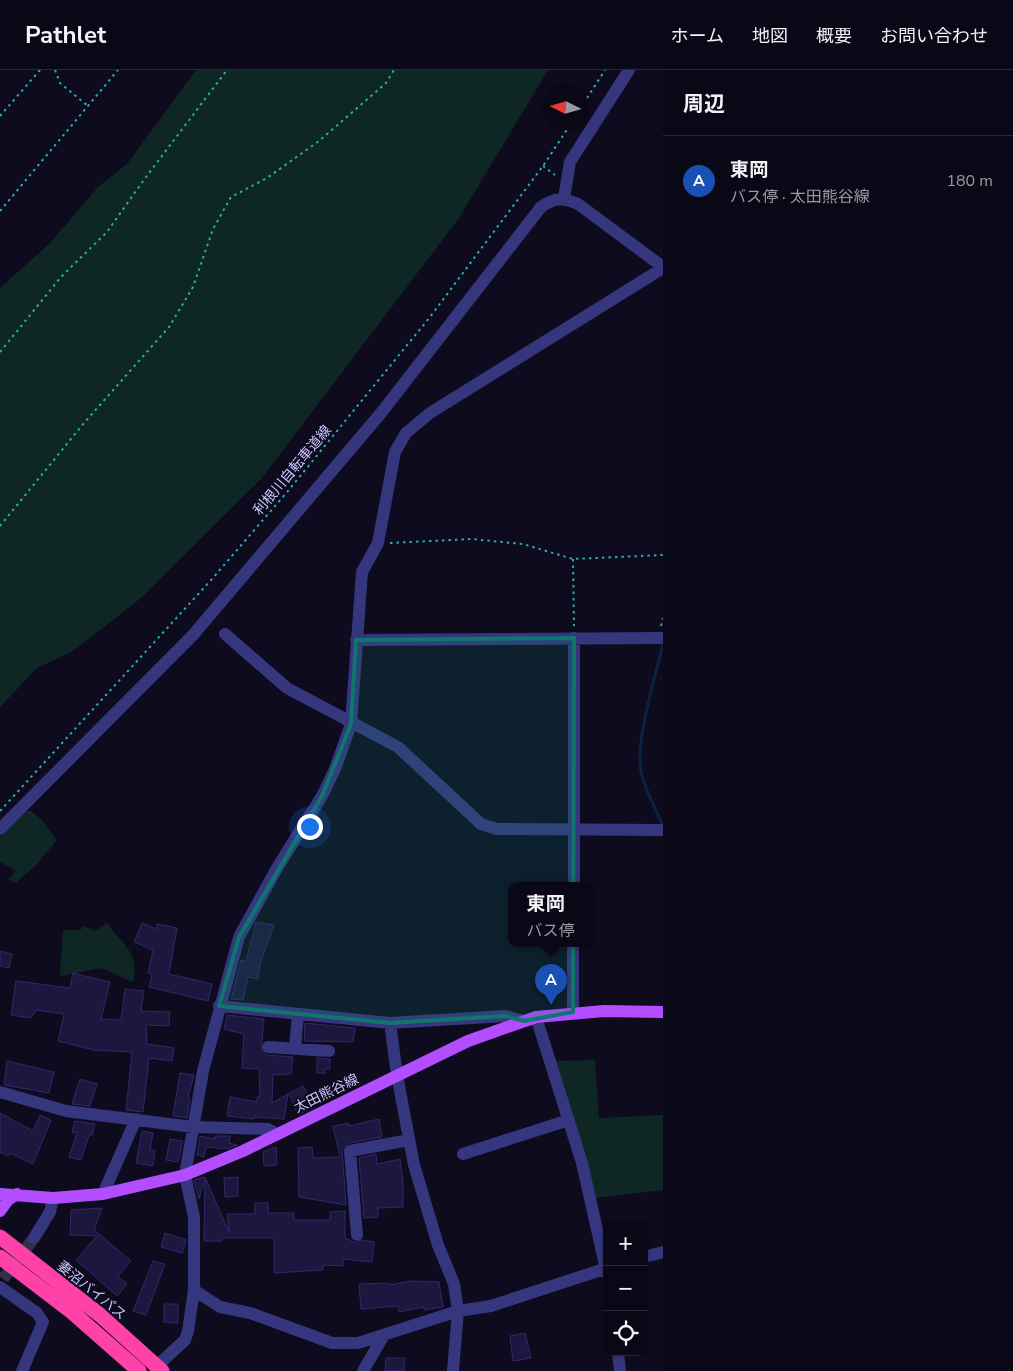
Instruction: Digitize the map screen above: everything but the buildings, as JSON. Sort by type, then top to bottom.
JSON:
[{"type":"highway","name":"妻沼バイパス","points":[[0,1236],[100,1315],[159,1369]]},
{"type":"highway","points":[[0,1257],[72,1312],[138,1371]]},
{"type":"main road","name":"太田熊谷線","points":[[0,1194],[53,1198],[103,1194],[185,1175],[278,1134],[468,1042],[530,1019],[573,1012],[663,1012]]},
{"type":"main road","points":[[0,1189],[17,1194]]},
{"type":"main road","points":[[0,1211],[8,1200],[17,1194]]},
{"type":"street","points":[[564,198],[570,162],[629,70]]},
{"type":"street","points":[[0,829],[193,635],[381,413],[493,272],[536,213],[549,202],[564,198],[578,204],[663,267],[430,414],[406,433],[399,443],[393,457],[378,543],[360,580],[350,724],[338,761],[322,796],[277,868],[239,937],[219,1006],[203,1071],[185,1175],[194,1217],[194,1290],[185,1340],[159,1369]]},
{"type":"street","points":[[226,634],[287,688],[350,724],[398,747],[481,824],[497,829],[663,830]]},
{"type":"street","points":[[574,638],[574,882]]},
{"type":"street","points":[[356,640],[663,638]]},
{"type":"street","points":[[573,1012],[574,947]]},
{"type":"street","points":[[219,1006],[390,1023],[505,1016],[530,1019],[569,1120],[582,1163],[605,1266]]},
{"type":"street","points":[[295,1049],[298,1014]]},
{"type":"street","points":[[390,1023],[408,1140],[438,1245],[454,1284],[458,1311],[453,1371]]},
{"type":"street","points":[[268,1047],[329,1051]]},
{"type":"street","points":[[0,1092],[66,1111],[193,1127],[268,1129],[278,1134]]},
{"type":"street","points":[[103,1194],[136,1119]]},
{"type":"street","points":[[463,1154],[569,1120]]},
{"type":"street","points":[[358,1235],[350,1151],[408,1140]]},
{"type":"street","points":[[34,1238],[50,1212],[53,1198]]},
{"type":"street","points":[[648,1256],[663,1252]]},
{"type":"street","points":[[194,1290],[220,1307],[250,1313],[332,1343],[358,1343],[458,1311],[491,1306],[603,1271]]},
{"type":"street","points":[[1,1283],[37,1313],[43,1322],[22,1371]]},
{"type":"street","points":[[363,1371],[384,1335]]},
{"type":"street","points":[[618,1356],[620,1371]]},
{"type":"path","points":[[0,116],[40,70]]},
{"type":"path","points":[[55,70],[60,83],[88,106]]},
{"type":"path","points":[[0,211],[118,70]]},
{"type":"path","points":[[0,352],[61,277],[107,232],[227,70]]},
{"type":"path","points":[[0,526],[84,422],[169,327],[193,287],[213,229],[231,197],[267,178],[319,142],[386,83],[394,70]]},
{"type":"path","points":[[588,97],[605,70]]},
{"type":"path","name":"利根川自転車道線","points":[[2,809],[212,579],[288,492],[430,317],[543,166],[567,130]]},
{"type":"path","points":[[543,166],[555,175]]},
{"type":"path","points":[[378,543],[470,539],[523,544],[573,559],[663,555]]},
{"type":"path","points":[[573,559],[574,638]]},
{"type":"highlighted area","points":[[574,638],[573,1012],[524,1021],[505,1016],[390,1023],[219,1006],[239,937],[322,796],[351,724],[356,640]]},
{"type":"green space","points":[[196,70],[548,70],[459,218],[262,478],[141,598],[73,651],[37,668],[0,707],[0,288],[50,243],[98,187],[127,164]]},
{"type":"green space","points":[[26,811],[31,811],[42,820],[57,840],[37,864],[16,883],[8,879],[16,871],[0,862],[0,837]]},
{"type":"green space","points":[[107,923],[132,956],[135,972],[133,982],[101,968],[60,976],[63,930],[80,930],[84,926],[95,931]]},
{"type":"green space","points":[[595,1060],[599,1118],[663,1115],[663,1190],[595,1198],[554,1061]]},
{"type":"waterway","points":[[663,643],[640,747],[642,776],[663,826]]},
{"type":"tunnel","points":[[3,1279],[34,1238]]},
{"type":"place","name":"東岡","points":[[551,1005]]}]
